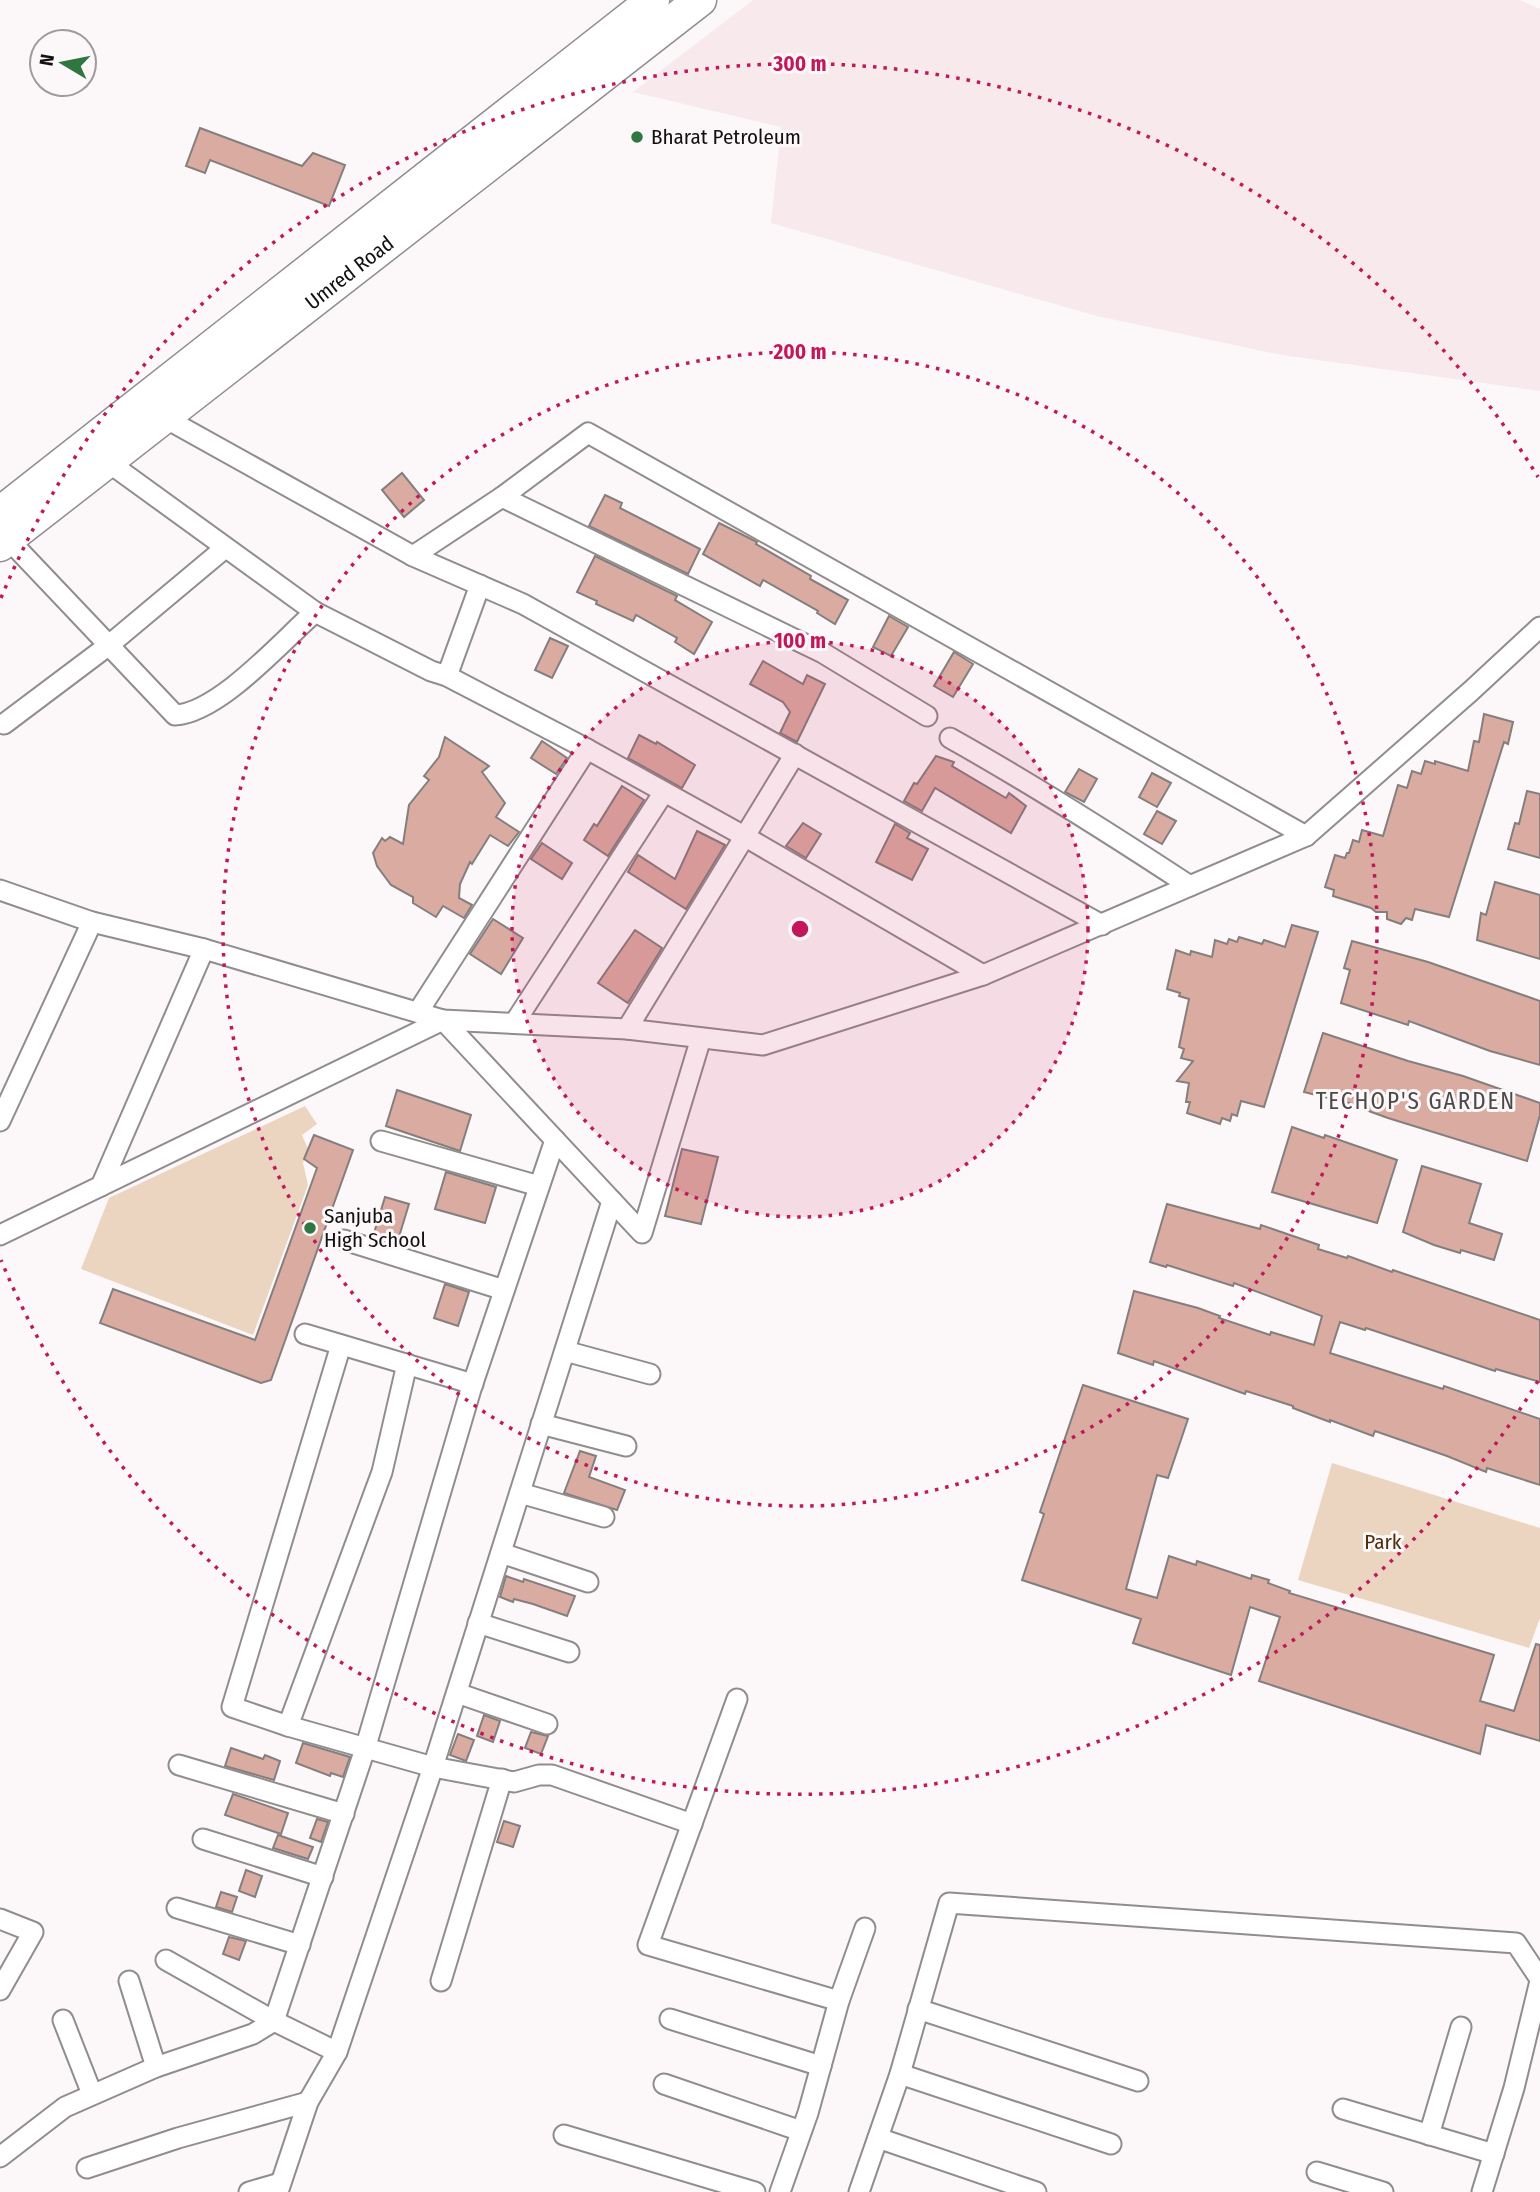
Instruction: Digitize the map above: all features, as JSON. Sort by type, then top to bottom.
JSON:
[{"type":"highway","points":[[3,532],[653,0]]},
{"type":"highway","name":"Umred Road","points":[[3,532],[108,462],[700,0]]},
{"type":"street","points":[[165,418],[413,555],[523,604],[1102,925]]},
{"type":"street","points":[[413,555],[502,497],[588,433],[1306,836]]},
{"type":"street","points":[[108,462],[315,612],[431,671],[447,676],[587,749],[744,836],[983,975]]},
{"type":"street","points":[[502,497],[823,653],[927,716]]},
{"type":"street","points":[[3,532],[175,715],[188,715],[249,676],[315,612]]},
{"type":"street","points":[[4,724],[109,645],[225,548]]},
{"type":"street","points":[[447,676],[480,585]]},
{"type":"street","points":[[0,890],[92,922],[204,949],[443,1020],[627,1029],[763,1045],[983,975],[1306,836],[1540,627]]},
{"type":"street","points":[[950,738],[1044,792],[1074,814],[1190,886]]},
{"type":"street","points":[[418,1012],[587,749]]},
{"type":"street","points":[[627,1029],[795,754]]},
{"type":"street","points":[[515,1022],[664,792]]},
{"type":"street","points":[[0,1121],[92,922]]},
{"type":"street","points":[[101,1186],[204,949]]},
{"type":"street","points":[[0,1235],[443,1020]]},
{"type":"street","points":[[443,1020],[642,1233],[701,1038]]},
{"type":"street","points":[[0,2157],[65,2108],[92,2094],[156,2067],[253,2035],[274,2021],[365,1749],[473,1384],[555,1140]]},
{"type":"street","points":[[381,1142],[539,1186]]},
{"type":"street","points":[[250,2192],[279,2188],[309,2102],[338,2052],[457,1693],[612,1201]]},
{"type":"street","points":[[344,1240],[505,1290]]},
{"type":"street","points":[[305,1334],[473,1384]]},
{"type":"street","points":[[341,1345],[232,1707],[365,1749],[433,1767],[514,1782],[539,1775],[552,1775],[692,1824]]},
{"type":"street","points":[[565,1351],[650,1374]]},
{"type":"street","points":[[288,1726],[382,1472],[407,1364]]},
{"type":"street","points":[[541,1424],[626,1446]]},
{"type":"street","points":[[520,1493],[604,1517]]},
{"type":"street","points":[[501,1553],[588,1582]]},
{"type":"street","points":[[478,1623],[569,1652]]},
{"type":"street","points":[[457,1693],[547,1724]]},
{"type":"street","points":[[737,1699],[648,1945],[839,2001]]},
{"type":"street","points":[[179,1765],[344,1814]]},
{"type":"street","points":[[441,1981],[502,1779]]},
{"type":"street","points":[[203,1839],[323,1877]]},
{"type":"street","points":[[859,2192],[900,2074],[949,1903],[1516,1943],[1540,1980],[1514,2088],[1482,2192]]},
{"type":"street","points":[[177,1908],[300,1945]]},
{"type":"street","points":[[0,1919],[33,1932],[0,1990]]},
{"type":"street","points":[[780,2192],[801,2132],[839,2001],[865,1928]]},
{"type":"street","points":[[166,1960],[274,2021],[338,2052]]},
{"type":"street","points":[[129,1981],[156,2067]]},
{"type":"street","points":[[918,2009],[1138,2081]]},
{"type":"street","points":[[670,2019],[821,2066]]},
{"type":"street","points":[[63,2020],[92,2094]]},
{"type":"street","points":[[1429,2135],[1461,2027]]},
{"type":"street","points":[[900,2074],[1111,2144]]},
{"type":"street","points":[[664,2084],[801,2132]]},
{"type":"street","points":[[87,2168],[178,2138],[309,2102]]},
{"type":"street","points":[[1343,2109],[1494,2154]]},
{"type":"street","points":[[564,2135],[755,2192]]},
{"type":"street","points":[[878,2138],[1036,2192]]},
{"type":"street","points":[[1317,2172],[1383,2192]]},
{"type":"shaded area","points":[[753,0],[1520,0],[1540,9],[1540,391],[1282,355],[1097,316],[771,223],[781,127],[633,92]]},
{"type":"green space","points":[[305,1106],[317,1124],[302,1135],[308,1149],[303,1163],[308,1185],[253,1335],[81,1269],[109,1198]]},
{"type":"green space","name":"Park","points":[[1332,1463],[1540,1528],[1540,1618],[1529,1648],[1298,1580]]},
{"type":"building","points":[[200,128],[302,166],[313,153],[345,165],[329,206],[210,160],[205,173],[186,166]]},
{"type":"building","points":[[402,473],[424,500],[404,517],[382,490]]},
{"type":"building","points":[[605,495],[622,503],[620,508],[700,549],[688,574],[589,526]]},
{"type":"building","points":[[719,523],[757,542],[756,544],[811,576],[810,579],[848,600],[835,624],[817,613],[818,611],[763,580],[760,586],[703,554]]},
{"type":"building","points":[[595,556],[677,596],[675,600],[712,622],[694,654],[675,642],[677,638],[636,615],[633,621],[577,592]]},
{"type":"building","points":[[889,616],[908,627],[891,656],[873,647]]},
{"type":"building","points":[[550,638],[568,646],[552,678],[535,670]]},
{"type":"building","points":[[954,652],[973,664],[953,697],[934,686]]},
{"type":"building","points":[[763,661],[803,684],[807,675],[825,684],[797,742],[780,733],[790,712],[783,702],[750,684]]},
{"type":"building","points":[[1484,714],[1513,722],[1508,744],[1504,742],[1449,917],[1415,909],[1412,920],[1406,918],[1401,924],[1387,919],[1387,912],[1376,912],[1333,896],[1334,890],[1325,887],[1335,855],[1345,858],[1353,840],[1359,842],[1362,830],[1383,836],[1398,785],[1407,788],[1412,771],[1421,774],[1425,761],[1435,764],[1435,761],[1468,771],[1474,741],[1479,742]]},
{"type":"building","points":[[639,735],[656,744],[657,742],[695,765],[682,788],[628,758]]},
{"type":"building","points":[[445,737],[489,766],[482,772],[505,803],[496,817],[519,832],[508,846],[490,835],[472,864],[470,862],[460,884],[459,898],[472,905],[464,918],[443,906],[436,917],[413,903],[413,897],[391,885],[377,866],[373,853],[382,838],[385,841],[390,837],[403,844],[409,805],[429,780],[424,776],[439,757]]},
{"type":"building","points":[[542,741],[567,758],[556,774],[531,758]]},
{"type":"building","points":[[936,756],[954,762],[952,766],[1006,798],[1009,793],[1026,806],[1011,833],[935,788],[922,811],[904,801],[914,783],[917,784]]},
{"type":"building","points":[[1079,769],[1097,779],[1084,802],[1065,792]]},
{"type":"building","points":[[1152,773],[1171,783],[1157,807],[1139,797]]},
{"type":"building","points":[[622,786],[644,800],[608,856],[584,840],[594,824],[597,826]]},
{"type":"building","points":[[1527,791],[1540,794],[1540,858],[1508,849],[1515,823],[1519,824]]},
{"type":"building","points":[[1157,811],[1176,821],[1162,844],[1144,834]]},
{"type":"building","points":[[803,823],[821,834],[806,858],[786,846]]},
{"type":"building","points":[[895,824],[910,833],[907,838],[928,849],[912,880],[876,862]]},
{"type":"building","points":[[697,831],[725,845],[686,909],[628,872],[638,855],[675,879]]},
{"type":"building","points":[[542,843],[572,863],[562,879],[531,859]]},
{"type":"building","points":[[1495,882],[1540,895],[1540,959],[1477,940],[1481,913],[1486,915]]},
{"type":"building","points":[[493,919],[523,938],[501,974],[470,954]]},
{"type":"building","points":[[1292,925],[1318,932],[1264,1107],[1241,1101],[1237,1116],[1232,1114],[1230,1121],[1222,1118],[1220,1124],[1187,1113],[1190,1102],[1186,1102],[1189,1083],[1177,1081],[1193,1061],[1181,1058],[1184,1049],[1179,1047],[1189,999],[1167,989],[1176,950],[1190,955],[1191,951],[1212,957],[1215,940],[1227,944],[1229,939],[1237,942],[1239,937],[1262,944],[1264,940],[1285,947]]},
{"type":"building","points":[[635,930],[662,948],[628,1003],[598,983]]},
{"type":"building","points":[[1352,941],[1428,962],[1540,1001],[1540,1065],[1490,1051],[1409,1021],[1408,1025],[1341,1003],[1350,970],[1344,968]]},
{"type":"building","points":[[1323,1033],[1540,1103],[1540,1115],[1527,1161],[1388,1118],[1360,1108],[1361,1106],[1304,1092]]},
{"type":"building","points":[[397,1090],[471,1115],[460,1151],[386,1126]]},
{"type":"building","points":[[1292,1127],[1324,1138],[1325,1135],[1397,1160],[1377,1223],[1272,1192]]},
{"type":"building","name":"Sanjuba High School","points":[[314,1135],[353,1150],[271,1380],[261,1383],[100,1323],[113,1289],[255,1340],[317,1168],[304,1159]]},
{"type":"building","points":[[682,1149],[718,1157],[701,1224],[665,1216]]},
{"type":"building","points":[[1422,1166],[1481,1184],[1469,1223],[1502,1234],[1494,1260],[1434,1245],[1403,1232]]},
{"type":"building","points":[[446,1172],[496,1187],[485,1223],[435,1209]]},
{"type":"building","points":[[385,1197],[409,1204],[398,1240],[374,1233]]},
{"type":"building","points":[[1167,1204],[1260,1229],[1261,1225],[1319,1245],[1318,1249],[1347,1258],[1348,1256],[1392,1272],[1393,1270],[1540,1320],[1540,1382],[1496,1369],[1495,1371],[1366,1328],[1365,1330],[1340,1322],[1330,1353],[1443,1389],[1444,1386],[1540,1419],[1540,1485],[1487,1468],[1486,1472],[1375,1431],[1373,1436],[1293,1406],[1246,1391],[1245,1394],[1154,1361],[1153,1365],[1118,1353],[1134,1291],[1198,1308],[1270,1335],[1271,1332],[1314,1345],[1322,1316],[1234,1283],[1233,1286],[1150,1262]]},
{"type":"building","points":[[445,1284],[469,1292],[458,1326],[434,1318]]},
{"type":"building","points":[[1083,1385],[1188,1419],[1168,1478],[1157,1475],[1126,1589],[1157,1598],[1169,1556],[1196,1565],[1197,1561],[1251,1579],[1252,1575],[1269,1580],[1268,1583],[1290,1591],[1289,1593],[1494,1655],[1480,1701],[1514,1711],[1536,1644],[1540,1645],[1540,1741],[1486,1725],[1480,1754],[1259,1681],[1280,1617],[1250,1607],[1231,1675],[1133,1643],[1141,1619],[1022,1580],[1044,1514],[1040,1512]]},
{"type":"building","points":[[580,1451],[596,1456],[589,1477],[625,1490],[617,1510],[564,1493]]},
{"type":"building","points":[[506,1576],[523,1582],[524,1579],[575,1596],[567,1616],[533,1604],[514,1599],[513,1602],[500,1597]]},
{"type":"building","points":[[484,1715],[500,1721],[493,1742],[477,1736]]},
{"type":"building","points":[[531,1732],[548,1736],[541,1754],[525,1748]]},
{"type":"building","points":[[458,1734],[474,1740],[466,1761],[450,1755]]},
{"type":"building","points":[[303,1743],[350,1757],[343,1777],[331,1773],[330,1776],[296,1763]]},
{"type":"building","points":[[231,1748],[263,1759],[265,1755],[280,1761],[274,1780],[225,1766]]},
{"type":"building","points":[[233,1794],[288,1813],[281,1834],[225,1815]]},
{"type":"building","points":[[317,1819],[328,1822],[321,1842],[310,1838]]},
{"type":"building","points":[[504,1821],[520,1826],[513,1847],[497,1842]]},
{"type":"building","points":[[278,1835],[313,1847],[308,1859],[273,1848]]},
{"type":"building","points":[[246,1870],[262,1876],[255,1897],[239,1891]]},
{"type":"building","points":[[221,1892],[237,1897],[232,1912],[216,1907]]},
{"type":"building","points":[[229,1937],[246,1941],[239,1960],[223,1954]]},
{"type":"place","name":"Bharat Petroleum","points":[[637,137]]},
{"type":"place","name":"Sanjuba High School","points":[[310,1228]]},
{"type":"district","name":"TECHOP'S GARDEN","points":[[1416,1101]]}]
